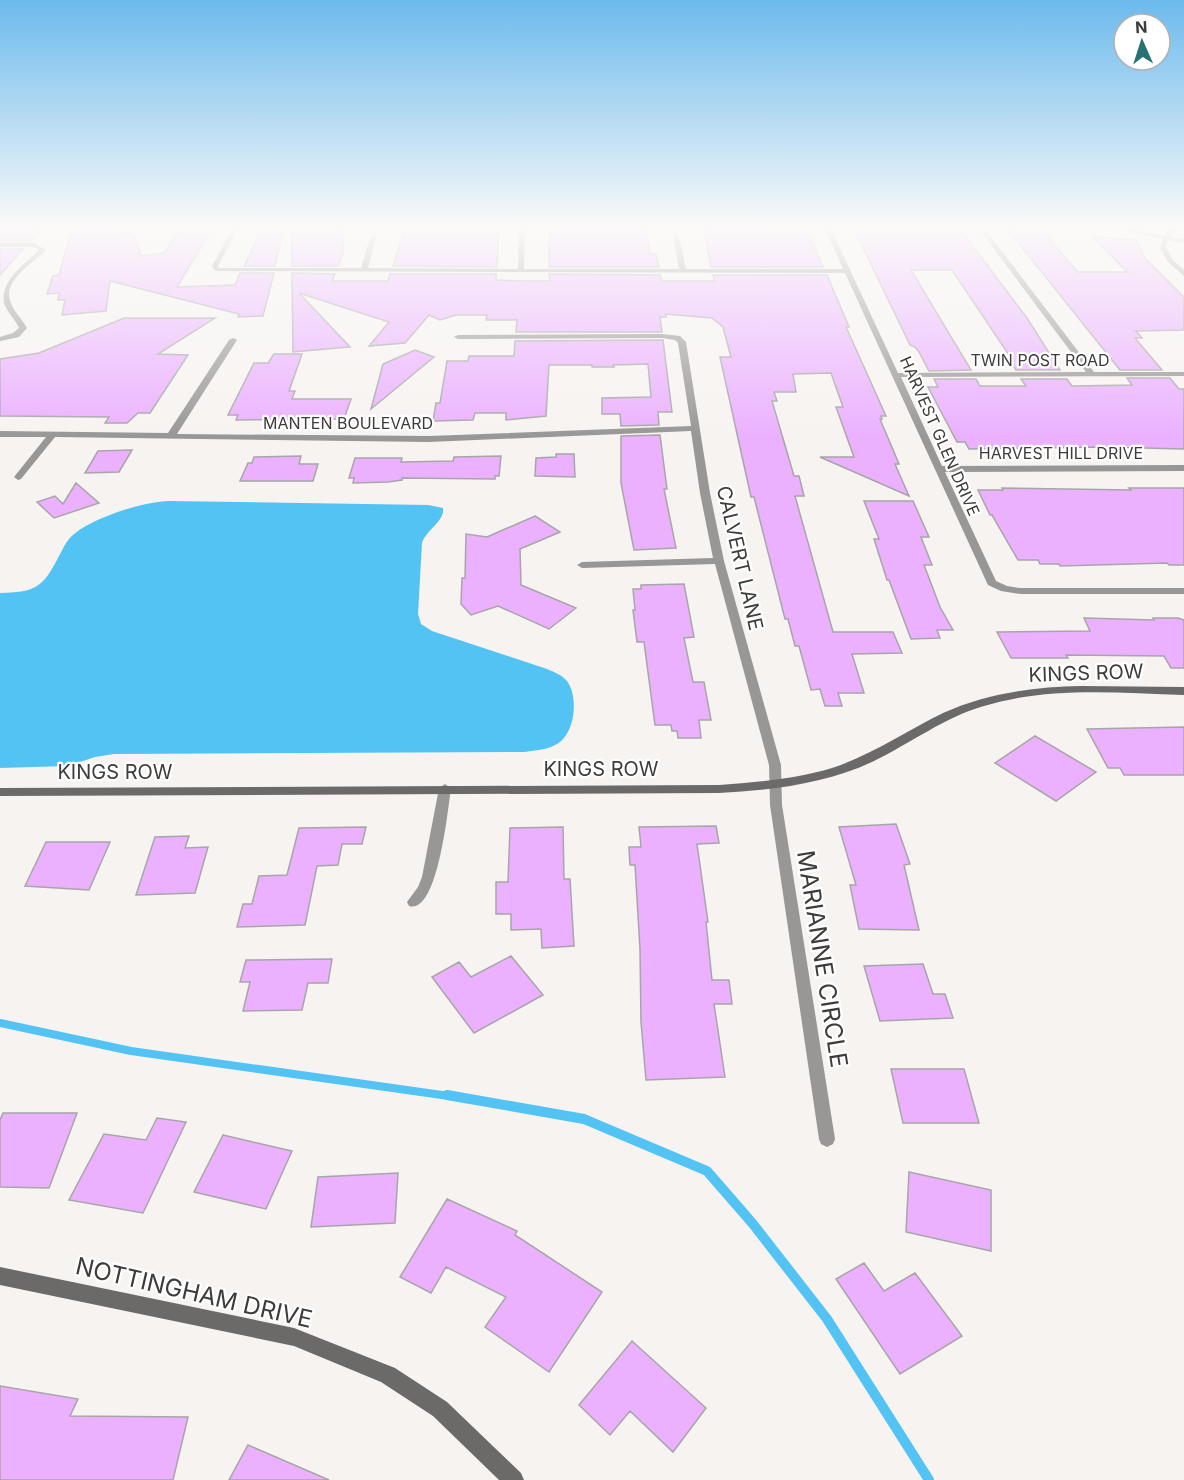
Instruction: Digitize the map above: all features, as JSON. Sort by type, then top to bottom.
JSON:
[{"type":"street","points":[[0,339],[21,332],[23,327],[6,298]]},
{"type":"street","name":"HARVEST GLEN DRIVE","points":[[859,298],[988,575],[997,587],[1020,591],[1184,591]]},
{"type":"street","points":[[1034,298],[1092,375]]},
{"type":"street","name":"CALVERT LANE","points":[[458,337],[652,336],[677,338],[681,342],[719,561],[775,765],[775,785]]},
{"type":"street","points":[[171,436],[233,340]]},
{"type":"street","name":"TWIN POST ROAD","points":[[896,375],[1184,374]]},
{"type":"street","name":"MANTEN BOULEVARD","points":[[0,434],[429,439],[695,428]]},
{"type":"street","points":[[18,477],[52,435]]},
{"type":"street","name":"HARVEST HILL DRIVE","points":[[938,469],[1184,468]]},
{"type":"street","points":[[582,565],[719,561]]},
{"type":"street","name":"KINGS ROW","points":[[0,792],[445,788],[719,789],[775,785],[810,778],[853,765],[944,717],[1000,698],[1059,690],[1184,691]]},
{"type":"street","name":"MARIANNE CIRCLE","points":[[775,785],[776,805],[827,1139]]},
{"type":"street","points":[[414,902],[424,889],[429,877],[445,788]]},
{"type":"street","name":"NOTTINGHAM DRIVE","points":[[0,1276],[305,1341],[388,1375],[440,1409],[514,1480]]},
{"type":"water","points":[[169,501],[428,505],[443,508],[441,517],[422,543],[418,614],[421,624],[432,631],[547,669],[563,677],[571,688],[574,705],[568,732],[553,746],[525,752],[114,754],[95,757],[68,766],[0,768],[0,593],[29,590],[36,587],[47,576],[68,540],[89,524],[117,512],[146,504]]},
{"type":"building","points":[[58,298],[108,298],[106,311],[62,315],[65,300],[58,300]]},
{"type":"building","points":[[177,298],[268,298],[263,316],[238,317],[239,314]]},
{"type":"building","points":[[292,298],[304,298],[350,347],[293,352]]},
{"type":"building","points":[[315,298],[837,298],[849,327],[846,327],[886,416],[881,416],[882,419],[880,419],[899,464],[895,464],[909,496],[820,457],[854,457],[836,407],[843,407],[831,373],[793,374],[796,392],[774,392],[777,401],[772,401],[794,476],[799,476],[804,496],[795,496],[833,632],[893,632],[902,653],[852,654],[864,693],[838,693],[842,706],[825,706],[820,689],[811,690],[799,646],[795,646],[788,619],[785,619],[754,497],[751,497],[720,357],[731,357],[723,327],[712,318],[666,314],[666,317],[660,317],[662,332],[516,332],[517,320],[486,320],[487,315],[456,315],[440,320],[429,315],[405,343],[369,346],[389,322]]},
{"type":"building","points":[[887,298],[928,298],[971,370],[929,371],[919,352],[910,345]]},
{"type":"building","points":[[971,298],[1012,298],[1060,370],[1016,370],[1005,355],[1009,355]]},
{"type":"building","points":[[1062,298],[1184,298],[1184,330],[1136,331],[1142,338],[1135,338],[1162,370],[1120,370]]},
{"type":"building","points":[[124,318],[215,318],[158,354],[188,355],[150,413],[138,413],[127,423],[105,423],[109,417],[0,416],[0,359],[39,353]]},
{"type":"building","points":[[663,340],[672,412],[658,412],[659,425],[621,426],[620,414],[602,414],[602,398],[651,397],[648,364],[613,365],[614,367],[549,365],[546,416],[506,420],[506,413],[475,413],[473,420],[433,421],[436,403],[440,403],[447,361],[468,361],[469,356],[514,356],[515,341]]},
{"type":"building","points":[[415,350],[434,357],[371,409],[383,364]]},
{"type":"building","points":[[274,354],[302,354],[289,391],[295,391],[292,399],[351,399],[344,419],[236,420],[238,415],[228,415],[254,363],[268,363]]},
{"type":"building","points":[[1127,378],[1170,378],[1179,389],[1184,389],[1184,449],[1103,447],[969,449],[965,442],[957,442],[928,387],[938,387],[934,379],[976,379],[980,386],[1026,386],[1021,379],[1067,379],[1072,386],[1132,385]]},
{"type":"building","points":[[660,435],[667,489],[664,489],[676,548],[634,550],[621,483],[621,436]]},
{"type":"building","points":[[132,450],[119,472],[85,473],[98,451]]},
{"type":"building","points":[[556,454],[574,454],[575,477],[535,476],[536,458],[556,457]]},
{"type":"building","points":[[301,456],[299,464],[318,464],[313,481],[240,481],[248,463],[252,463],[254,457]]},
{"type":"building","points":[[501,456],[499,476],[495,476],[495,479],[402,478],[402,480],[388,482],[353,483],[354,478],[349,478],[355,458],[402,458],[401,462],[453,461],[454,457]]},
{"type":"building","points":[[76,483],[99,503],[54,518],[37,502],[55,496],[63,504]]},
{"type":"building","points":[[1002,488],[1131,490],[1129,488],[1184,488],[1184,565],[1167,563],[1060,566],[1059,564],[1040,564],[1038,560],[1018,560],[990,515],[978,490],[1003,490]]},
{"type":"building","points":[[864,501],[913,501],[929,537],[921,537],[932,565],[924,565],[940,607],[953,630],[937,630],[940,638],[911,639],[889,580],[887,580],[874,539],[879,539]]},
{"type":"building","points":[[535,516],[560,532],[520,549],[521,585],[576,608],[549,629],[498,606],[471,615],[461,604],[462,578],[465,578],[466,534],[487,537]]},
{"type":"building","points":[[684,584],[694,637],[684,638],[693,682],[704,682],[711,720],[699,720],[701,738],[678,738],[677,731],[672,731],[671,725],[655,725],[644,642],[637,642],[633,610],[635,610],[633,589],[641,589],[641,585]]},
{"type":"building","points":[[1084,618],[1154,620],[1153,618],[1178,618],[1184,620],[1184,668],[1171,668],[1164,656],[1066,655],[1068,658],[1011,658],[997,632],[1090,631]]},
{"type":"building","points":[[1184,727],[1184,775],[1124,775],[1120,768],[1108,768],[1087,729]]},
{"type":"building","points":[[1035,736],[1096,772],[1056,801],[995,763]]},
{"type":"building","points":[[896,824],[910,864],[904,865],[919,930],[859,929],[850,885],[856,885],[839,827]]},
{"type":"building","points":[[716,826],[719,843],[697,844],[708,922],[706,922],[712,980],[729,980],[732,1004],[714,1004],[725,1077],[646,1080],[641,1022],[635,865],[630,865],[629,847],[641,847],[639,827]]},
{"type":"building","points":[[366,827],[362,844],[342,844],[338,865],[317,866],[305,925],[237,927],[243,904],[252,904],[259,876],[287,875],[299,828]]},
{"type":"building","points":[[563,827],[564,879],[570,879],[574,946],[542,948],[541,929],[511,930],[511,914],[496,914],[496,882],[508,882],[510,828]]},
{"type":"building","points":[[189,836],[185,848],[208,847],[195,893],[136,895],[155,837]]},
{"type":"building","points":[[46,842],[110,842],[89,890],[25,886]]},
{"type":"building","points":[[511,956],[543,995],[474,1033],[432,977],[459,962],[471,977]]},
{"type":"building","points":[[332,959],[328,983],[308,983],[302,1010],[243,1011],[250,982],[240,982],[246,960]]},
{"type":"building","points":[[923,964],[933,994],[945,994],[953,1018],[880,1021],[864,966]]},
{"type":"building","points":[[891,1069],[964,1069],[979,1123],[903,1123]]},
{"type":"building","points":[[3,1113],[77,1113],[49,1188],[0,1187],[0,1120]]},
{"type":"building","points":[[157,1118],[186,1122],[143,1213],[69,1200],[104,1134],[146,1140]]},
{"type":"building","points":[[223,1135],[292,1151],[266,1209],[194,1192]]},
{"type":"building","points":[[909,1172],[991,1190],[991,1251],[906,1232]]},
{"type":"building","points":[[398,1173],[395,1223],[311,1227],[318,1177]]},
{"type":"building","points":[[447,1199],[517,1231],[515,1235],[602,1292],[549,1372],[485,1327],[506,1297],[446,1267],[431,1293],[400,1277]]},
{"type":"building","points":[[864,1263],[884,1291],[915,1273],[962,1336],[900,1374],[836,1279]]},
{"type":"building","points":[[632,1341],[706,1408],[673,1452],[630,1411],[610,1435],[579,1405]]},
{"type":"building","points":[[0,1386],[78,1399],[70,1416],[188,1417],[173,1480],[0,1480]]},
{"type":"building","points":[[248,1445],[329,1480],[229,1480]]},
{"type":"waterway","points":[[0,1023],[131,1051],[456,1097]]},
{"type":"waterway","points":[[447,1095],[584,1119],[707,1171],[753,1224],[827,1319],[929,1480]]}]
